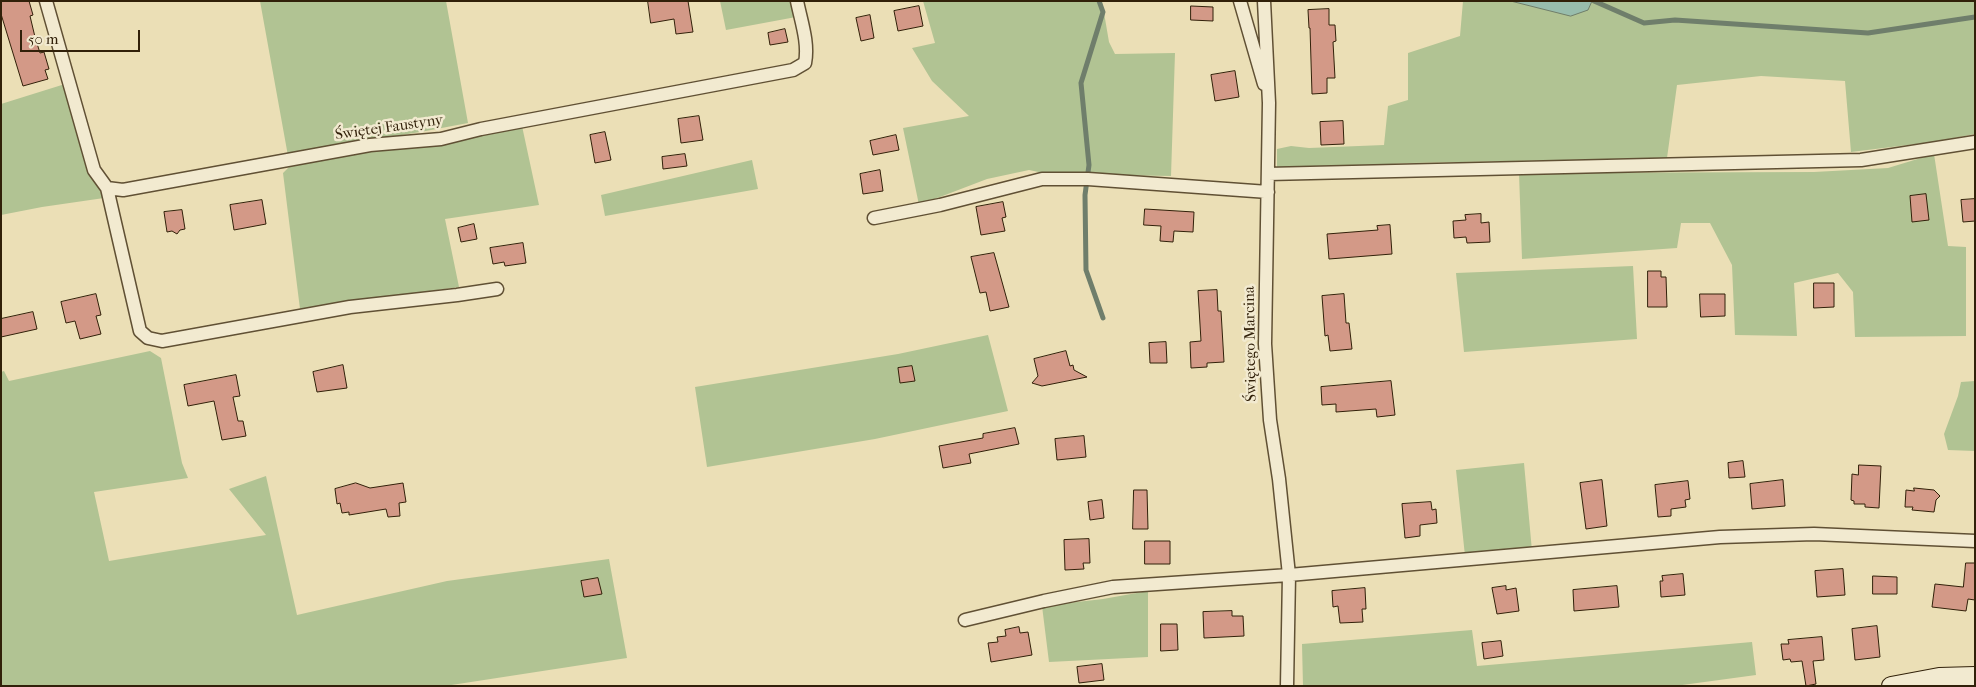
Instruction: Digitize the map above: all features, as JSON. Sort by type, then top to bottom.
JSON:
[{"type":"street","points":[[46,1],[94,170],[107,188],[140,331],[148,338],[162,341],[350,307],[497,289]]},
{"type":"street","name":"Świętej Faustyny","points":[[107,188],[123,190],[370,145],[441,139],[481,128],[793,70],[805,63],[807,48],[798,1]]},
{"type":"street","points":[[1240,1],[1269,103]]},
{"type":"street","name":"Świętego Marcina","points":[[1264,1],[1269,103],[1267,391],[1285,528],[1289,575],[1287,686]]},
{"type":"street","points":[[1268,174],[1861,160],[1975,142]]},
{"type":"street","points":[[874,218],[940,205],[1042,179],[1088,179],[1268,192]]},
{"type":"street","points":[[965,620],[1113,587],[1289,575],[1720,537],[1814,534],[1975,541]]},
{"type":"street","points":[[1891,686],[1939,677],[1975,676]]},
{"type":"shaded area","points":[[260,1],[446,1],[468,123],[288,156]]},
{"type":"shaded area","points":[[720,1],[793,1],[796,17],[726,30]]},
{"type":"shaded area","points":[[923,1],[1102,1],[1109,42],[1115,54],[1175,53],[1171,176],[1048,174],[1029,170],[987,179],[919,205],[903,128],[969,116],[932,81],[912,48],[935,43]]},
{"type":"shaded area","points":[[1463,1],[1511,1],[1588,10],[1592,1],[1975,1],[1975,134],[1932,142],[1851,152],[1845,81],[1761,76],[1677,85],[1667,158],[1410,163],[1277,170],[1277,149],[1291,146],[1309,148],[1384,145],[1388,106],[1408,100],[1408,53],[1460,36]]},
{"type":"shaded area","points":[[1511,1],[1592,1],[1588,10],[1571,16]]},
{"type":"shaded area","points":[[65,84],[91,175],[104,198],[1,215],[1,104]]},
{"type":"shaded area","points":[[522,126],[539,205],[445,219],[459,287],[300,309],[283,173],[289,167],[375,151],[433,146],[494,130]]},
{"type":"shaded area","points":[[1934,154],[1948,246],[1966,247],[1966,336],[1855,337],[1853,292],[1838,273],[1794,283],[1797,336],[1735,335],[1732,265],[1710,223],[1681,223],[1677,248],[1522,259],[1519,173],[1814,172],[1888,168]]},
{"type":"shaded area","points":[[752,160],[758,189],[605,216],[601,195]]},
{"type":"shaded area","points":[[1633,266],[1637,339],[1464,352],[1456,273]]},
{"type":"shaded area","points":[[988,335],[1008,411],[875,439],[707,467],[695,387],[898,354]]},
{"type":"shaded area","points":[[150,351],[161,358],[182,463],[188,478],[94,492],[109,561],[266,535],[229,489],[266,476],[297,615],[447,581],[609,559],[627,658],[445,686],[1,686],[1,372],[4,371],[9,381]]},
{"type":"shaded area","points":[[1975,381],[1975,451],[1948,450],[1944,434],[1961,382]]},
{"type":"shaded area","points":[[1524,463],[1532,551],[1465,556],[1456,470]]},
{"type":"shaded area","points":[[1148,591],[1148,657],[1049,662],[1042,606],[1103,599]]},
{"type":"shaded area","points":[[1472,630],[1477,666],[1752,642],[1756,675],[1675,686],[1303,686],[1302,644]]},
{"type":"building","points":[[1,1],[29,1],[33,15],[30,16],[35,37],[40,53],[44,52],[49,69],[45,70],[48,79],[23,86],[1,14]]},
{"type":"building","points":[[648,1],[688,1],[693,32],[676,34],[674,19],[651,23]]},
{"type":"building","points":[[919,6],[923,26],[898,31],[894,11]]},
{"type":"building","points":[[1191,6],[1213,7],[1213,21],[1191,20]]},
{"type":"building","points":[[1329,9],[1329,25],[1335,25],[1336,41],[1333,42],[1335,78],[1327,78],[1327,93],[1312,94],[1308,10]]},
{"type":"building","points":[[870,15],[874,38],[861,41],[856,18]]},
{"type":"building","points":[[785,29],[788,42],[770,45],[768,33]]},
{"type":"building","points":[[1235,71],[1239,97],[1215,101],[1211,75]]},
{"type":"building","points":[[699,116],[703,140],[681,143],[678,119]]},
{"type":"building","points":[[1343,121],[1344,144],[1321,145],[1320,122]]},
{"type":"building","points":[[605,132],[611,160],[595,163],[590,135]]},
{"type":"building","points":[[896,135],[899,150],[873,155],[870,141]]},
{"type":"building","points":[[685,154],[687,166],[663,169],[662,157]]},
{"type":"building","points":[[880,170],[883,191],[863,194],[860,174]]},
{"type":"building","points":[[1926,194],[1929,220],[1912,222],[1910,196]]},
{"type":"building","points":[[1975,199],[1975,221],[1963,222],[1961,200]]},
{"type":"building","points":[[262,200],[266,224],[234,230],[230,205]]},
{"type":"building","points":[[1003,202],[1006,217],[1002,218],[1005,231],[981,235],[976,207]]},
{"type":"building","points":[[1145,209],[1194,212],[1193,232],[1174,231],[1173,242],[1160,241],[1161,226],[1144,225]]},
{"type":"building","points":[[182,210],[185,229],[180,230],[177,234],[172,231],[167,232],[164,212]]},
{"type":"building","points":[[1481,214],[1481,223],[1489,222],[1490,242],[1467,243],[1466,237],[1454,238],[1453,221],[1466,220],[1465,215]]},
{"type":"building","points":[[474,224],[477,239],[461,242],[458,228]]},
{"type":"building","points":[[1390,225],[1392,254],[1329,259],[1327,234],[1378,230],[1377,226]]},
{"type":"building","points":[[523,243],[526,263],[505,266],[504,262],[493,264],[490,248]]},
{"type":"building","points":[[994,253],[1009,307],[990,311],[986,292],[980,293],[971,257]]},
{"type":"building","points":[[1648,271],[1661,271],[1661,277],[1666,277],[1667,307],[1648,307]]},
{"type":"building","points":[[1814,283],[1834,283],[1834,307],[1814,308]]},
{"type":"building","points":[[1217,290],[1218,311],[1221,311],[1224,362],[1207,363],[1207,367],[1191,368],[1190,342],[1201,341],[1198,291]]},
{"type":"building","points":[[96,294],[101,315],[96,316],[101,334],[80,339],[75,321],[66,323],[61,302]]},
{"type":"building","points":[[1344,294],[1346,323],[1349,323],[1352,349],[1330,351],[1328,335],[1325,336],[1322,296]]},
{"type":"building","points":[[1700,294],[1725,294],[1725,316],[1701,317]]},
{"type":"building","points":[[33,312],[37,329],[1,337],[1,319]]},
{"type":"building","points":[[1166,342],[1167,363],[1150,363],[1149,343]]},
{"type":"building","points":[[1066,351],[1070,366],[1073,365],[1074,370],[1087,377],[1042,386],[1032,383],[1038,376],[1034,359]]},
{"type":"building","points":[[343,365],[347,388],[317,392],[313,372]]},
{"type":"building","points":[[912,366],[915,381],[900,383],[898,368]]},
{"type":"building","points":[[236,375],[240,396],[233,397],[238,421],[243,421],[246,436],[222,440],[214,401],[188,406],[184,385]]},
{"type":"building","points":[[1391,381],[1395,415],[1377,417],[1376,409],[1336,412],[1336,404],[1322,405],[1321,387]]},
{"type":"building","points":[[1015,428],[1019,444],[969,454],[971,463],[943,468],[939,446],[983,438],[983,434]]},
{"type":"building","points":[[1084,436],[1086,457],[1057,460],[1055,439]]},
{"type":"building","points":[[1743,461],[1745,477],[1729,478],[1728,463]]},
{"type":"building","points":[[1859,465],[1881,466],[1879,508],[1865,507],[1865,504],[1854,504],[1854,501],[1851,500],[1852,474],[1858,475]]},
{"type":"building","points":[[1602,480],[1607,526],[1586,529],[1580,483]]},
{"type":"building","points":[[1783,480],[1785,506],[1752,509],[1750,484]]},
{"type":"building","points":[[1688,481],[1690,499],[1685,500],[1686,507],[1671,509],[1671,516],[1658,517],[1655,485]]},
{"type":"building","points":[[356,483],[370,488],[403,483],[406,502],[399,503],[400,516],[388,517],[386,509],[349,515],[349,512],[342,513],[340,503],[337,504],[335,489]]},
{"type":"building","points":[[1914,488],[1934,490],[1940,496],[1936,500],[1934,512],[1912,510],[1913,507],[1905,507],[1906,490],[1914,491]]},
{"type":"building","points":[[1134,490],[1147,490],[1148,529],[1133,529]]},
{"type":"building","points":[[1102,500],[1104,518],[1090,520],[1088,502]]},
{"type":"building","points":[[1431,502],[1432,510],[1436,509],[1437,523],[1420,525],[1420,536],[1405,538],[1402,504]]},
{"type":"building","points":[[1089,539],[1090,563],[1083,563],[1084,569],[1065,570],[1064,540]]},
{"type":"building","points":[[1145,541],[1170,541],[1170,564],[1145,564]]},
{"type":"building","points":[[1966,563],[1975,563],[1975,600],[1968,599],[1966,611],[1932,607],[1935,584],[1963,587]]},
{"type":"building","points":[[1843,569],[1845,595],[1817,597],[1815,571]]},
{"type":"building","points":[[1683,574],[1685,595],[1661,597],[1660,581],[1663,581],[1662,576]]},
{"type":"building","points":[[1873,576],[1897,577],[1897,594],[1873,594]]},
{"type":"building","points":[[598,578],[602,594],[584,597],[581,581]]},
{"type":"building","points":[[1506,586],[1506,590],[1516,588],[1519,611],[1497,614],[1492,588]]},
{"type":"building","points":[[1617,586],[1619,607],[1574,611],[1573,590]]},
{"type":"building","points":[[1365,588],[1366,609],[1362,609],[1363,622],[1340,623],[1338,606],[1333,607],[1332,591]]},
{"type":"building","points":[[1232,611],[1232,616],[1243,616],[1244,636],[1204,638],[1203,612]]},
{"type":"building","points":[[1161,624],[1177,624],[1178,650],[1161,651]]},
{"type":"building","points":[[1877,626],[1880,657],[1855,660],[1852,629]]},
{"type":"building","points":[[1019,627],[1020,633],[1028,632],[1032,655],[991,662],[988,643],[998,642],[997,637],[1006,636],[1005,630]]},
{"type":"building","points":[[1822,637],[1824,660],[1813,661],[1816,684],[1806,686],[1802,661],[1791,662],[1790,659],[1783,660],[1781,644],[1789,644],[1788,640]]},
{"type":"building","points":[[1501,641],[1503,656],[1484,659],[1482,643]]},
{"type":"building","points":[[1102,664],[1104,680],[1079,683],[1077,667]]},
{"type":"waterway","points":[[1099,1],[1103,12],[1081,83],[1089,165],[1085,195],[1086,270],[1103,318]]},
{"type":"waterway","points":[[1594,1],[1644,23],[1675,20],[1868,33],[1975,17]]}]
